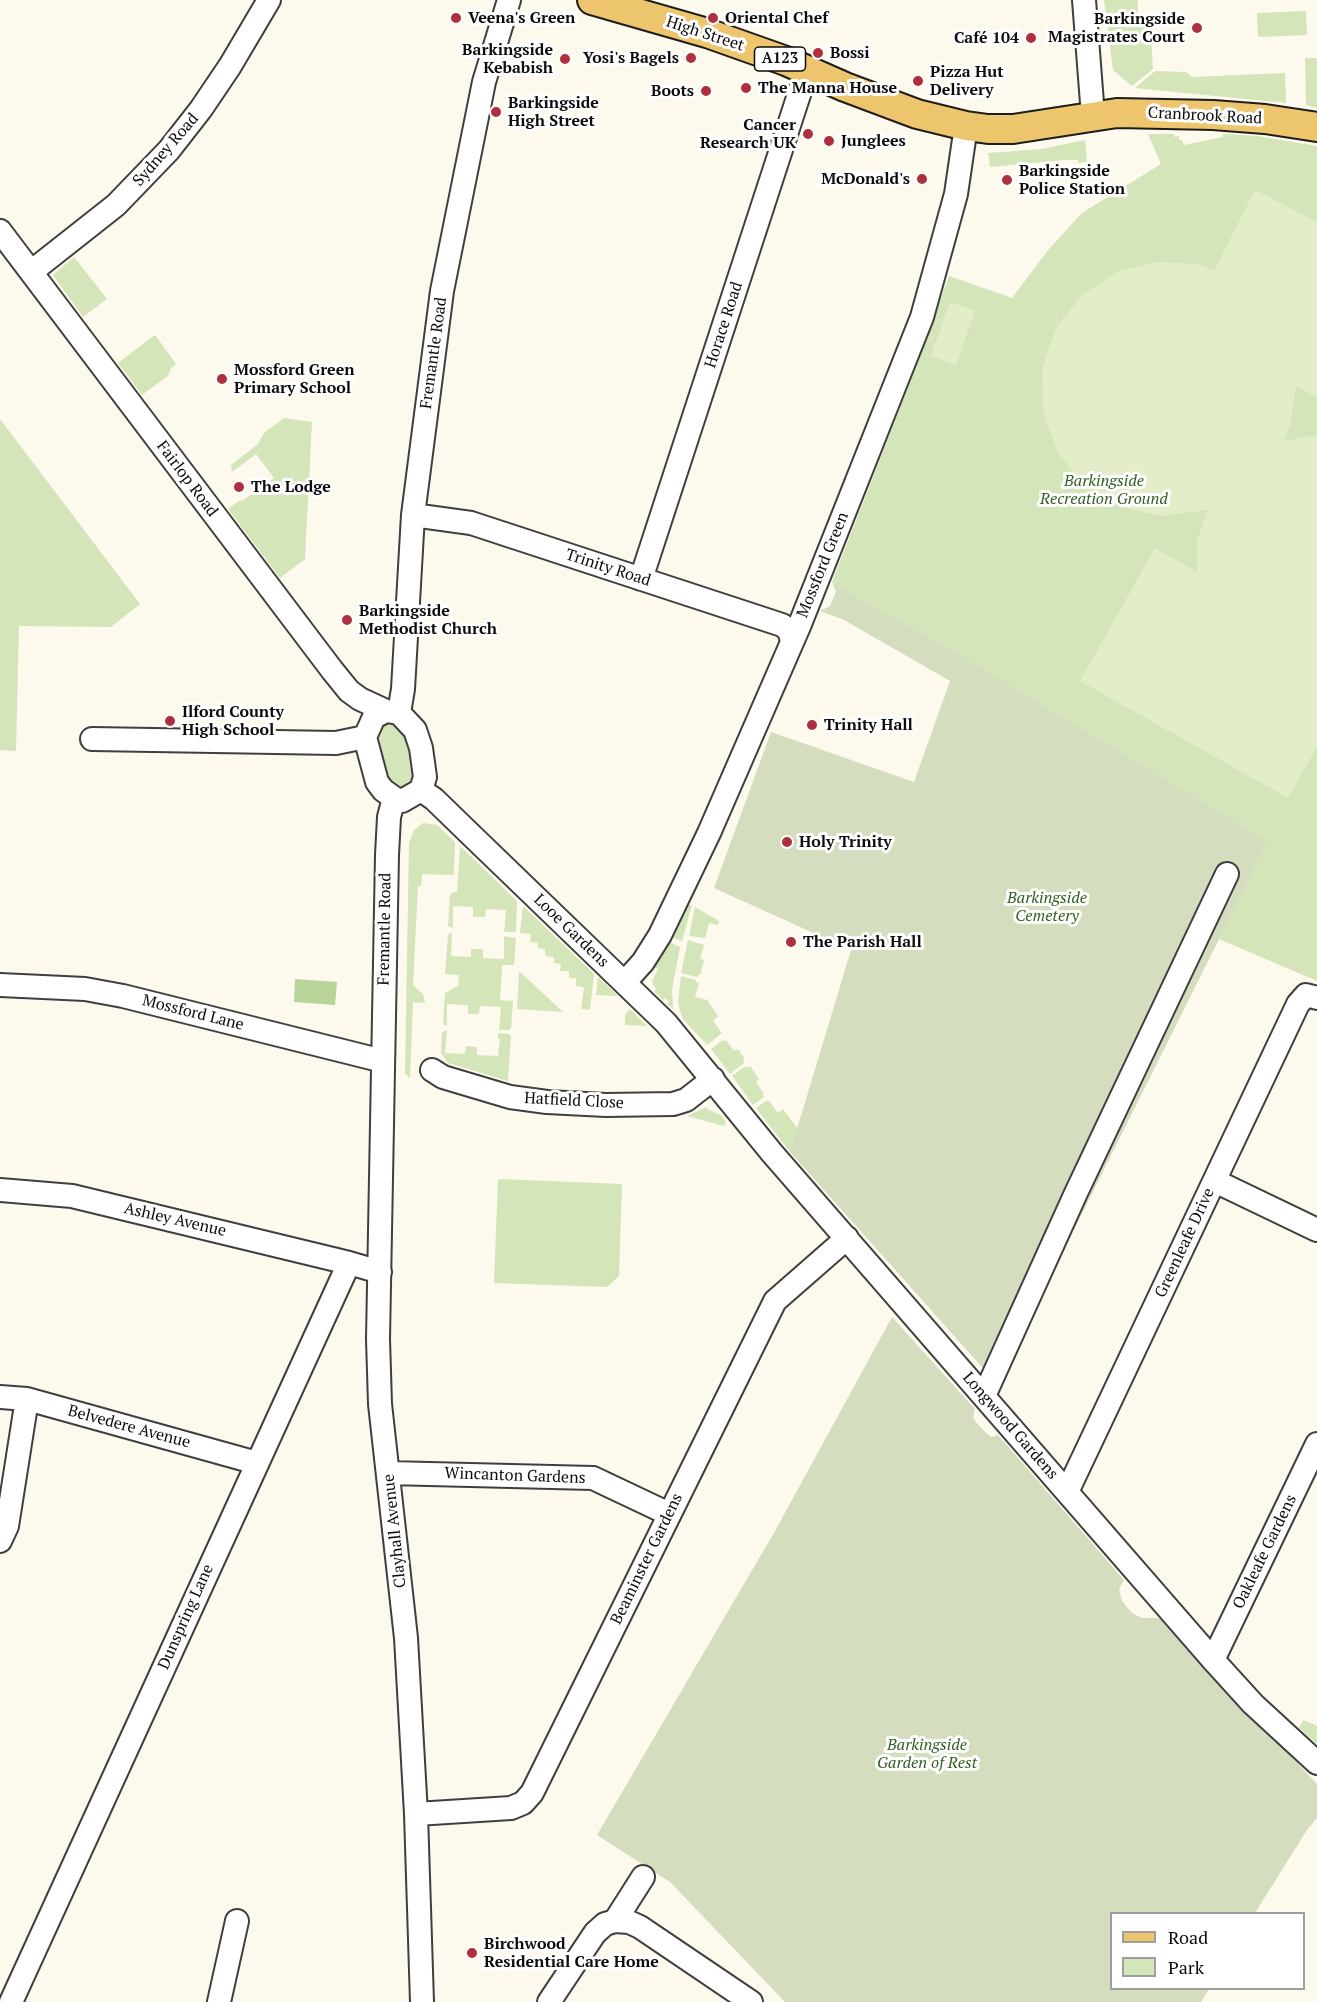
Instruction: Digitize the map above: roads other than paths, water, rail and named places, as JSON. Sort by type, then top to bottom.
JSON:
[{"type":"main road","name":"High Street","points":[[592,0],[707,33],[917,114],[966,126],[1013,129],[1094,116]]},
{"type":"main road","name":"Cranbrook Road","points":[[1094,116],[1118,113],[1212,115],[1265,118],[1317,127]]},
{"type":"street","name":"Sydney Road","points":[[31,272],[116,205],[169,150],[219,83],[269,0]]},
{"type":"street","name":"Fremantle Road","points":[[393,712],[403,689],[413,514],[444,280],[484,82],[509,0]]},
{"type":"street","points":[[1083,0],[1094,116]]},
{"type":"street","name":"Horace Road","points":[[641,579],[807,70]]},
{"type":"street","name":"Mossford Green","points":[[625,982],[643,962],[660,935],[709,833],[792,641],[922,317],[956,194],[966,126]]},
{"type":"street","name":"Fairlop Road","points":[[0,231],[349,691],[360,699],[393,712]]},
{"type":"street","name":"Trinity Road","points":[[413,514],[471,523],[782,625],[789,630],[792,641]]},
{"type":"street","points":[[393,712],[415,730],[422,748],[425,777],[421,790],[402,801],[383,790],[377,782],[365,737],[374,717],[393,712]]},
{"type":"street","points":[[92,739],[336,743],[365,737]]},
{"type":"street","name":"Looe Gardens","points":[[421,790],[434,799],[625,982],[666,1023],[713,1079]]},
{"type":"street","name":"Fremantle Road","points":[[383,1061],[387,855],[389,817],[394,798]]},
{"type":"street","points":[[984,1396],[1076,1193],[1227,874]]},
{"type":"street","name":"Mossford Lane","points":[[0,985],[85,989],[123,996],[383,1061]]},
{"type":"street","name":"Greenleafe Drive","points":[[1067,1492],[1298,1004],[1311,996]]},
{"type":"street","name":"Clayhall Avenue","points":[[383,1061],[378,1339],[380,1404],[406,1638],[416,1814],[422,2002]]},
{"type":"street","name":"Hatfield Close","points":[[432,1070],[442,1077],[510,1097],[547,1102],[606,1105],[673,1104],[686,1100],[713,1079]]},
{"type":"street","name":"Longwood Gardens","points":[[713,1079],[772,1154],[1214,1660],[1253,1704],[1317,1763]]},
{"type":"street","points":[[1215,1180],[1317,1230]]},
{"type":"street","name":"Ashley Avenue","points":[[0,1190],[72,1196],[348,1263]]},
{"type":"street","name":"Beaminster Gardens","points":[[416,1814],[511,1808],[523,1803],[532,1793],[775,1300],[847,1238]]},
{"type":"street","points":[[348,1263],[380,1272]]},
{"type":"street","name":"Dunspring Lane","points":[[11,2002],[348,1263]]},
{"type":"street","name":"Belvedere Avenue","points":[[0,1397],[27,1399],[256,1462]]},
{"type":"street","points":[[0,1541],[7,1526],[27,1399]]},
{"type":"street","name":"Oakleafe Gardens","points":[[1214,1660],[1317,1444]]},
{"type":"street","name":"Wincanton Gardens","points":[[388,1473],[593,1478],[669,1514]]},
{"type":"street","points":[[615,1921],[643,1877]]},
{"type":"street","points":[[219,2002],[237,1921]]},
{"type":"street","points":[[549,2002],[595,1933],[605,1924],[615,1921],[629,1922],[640,1927],[751,2002]]},
{"type":"place","name":"Veena's Green","points":[[456,18]]},
{"type":"place","name":"Oriental Chef","points":[[713,18]]},
{"type":"place","name":"Barkingside Magistrates Court","points":[[1197,28]]},
{"type":"place","name":"Café 104","points":[[1031,38]]},
{"type":"place","name":"Bossi","points":[[818,53]]},
{"type":"place","name":"Yosi's Bagels","points":[[691,58]]},
{"type":"place","name":"Barkingside Kebabish","points":[[565,59]]},
{"type":"place","name":"Pizza Hut Delivery","points":[[918,81]]},
{"type":"place","name":"The Manna House","points":[[746,88]]},
{"type":"place","name":"Boots","points":[[706,91]]},
{"type":"place","name":"Barkingside High Street","points":[[496,112]]},
{"type":"place","name":"Cancer Research UK","points":[[808,134]]},
{"type":"place","name":"Junglees","points":[[829,141]]},
{"type":"place","name":"McDonald's","points":[[922,179]]},
{"type":"place","name":"Barkingside Police Station","points":[[1007,180]]},
{"type":"place","name":"Mossford Green Primary School","points":[[222,379]]},
{"type":"place","name":"The Lodge","points":[[239,487]]},
{"type":"place","name":"Barkingside Methodist Church","points":[[347,620]]},
{"type":"place","name":"Ilford County High School","points":[[170,721]]},
{"type":"place","name":"Trinity Hall","points":[[812,725]]},
{"type":"place","name":"Holy Trinity","points":[[787,842]]},
{"type":"place","name":"The Parish Hall","points":[[791,942]]},
{"type":"place","name":"Birchwood Residential Care Home","points":[[472,1953]]},
{"type":"park label","name":"Barkingside Recreation Ground","points":[[1104,490]]},
{"type":"park label","name":"Barkingside Cemetery","points":[[1047,907]]},
{"type":"park label","name":"Barkingside Garden of Rest","points":[[927,1754]]}]
